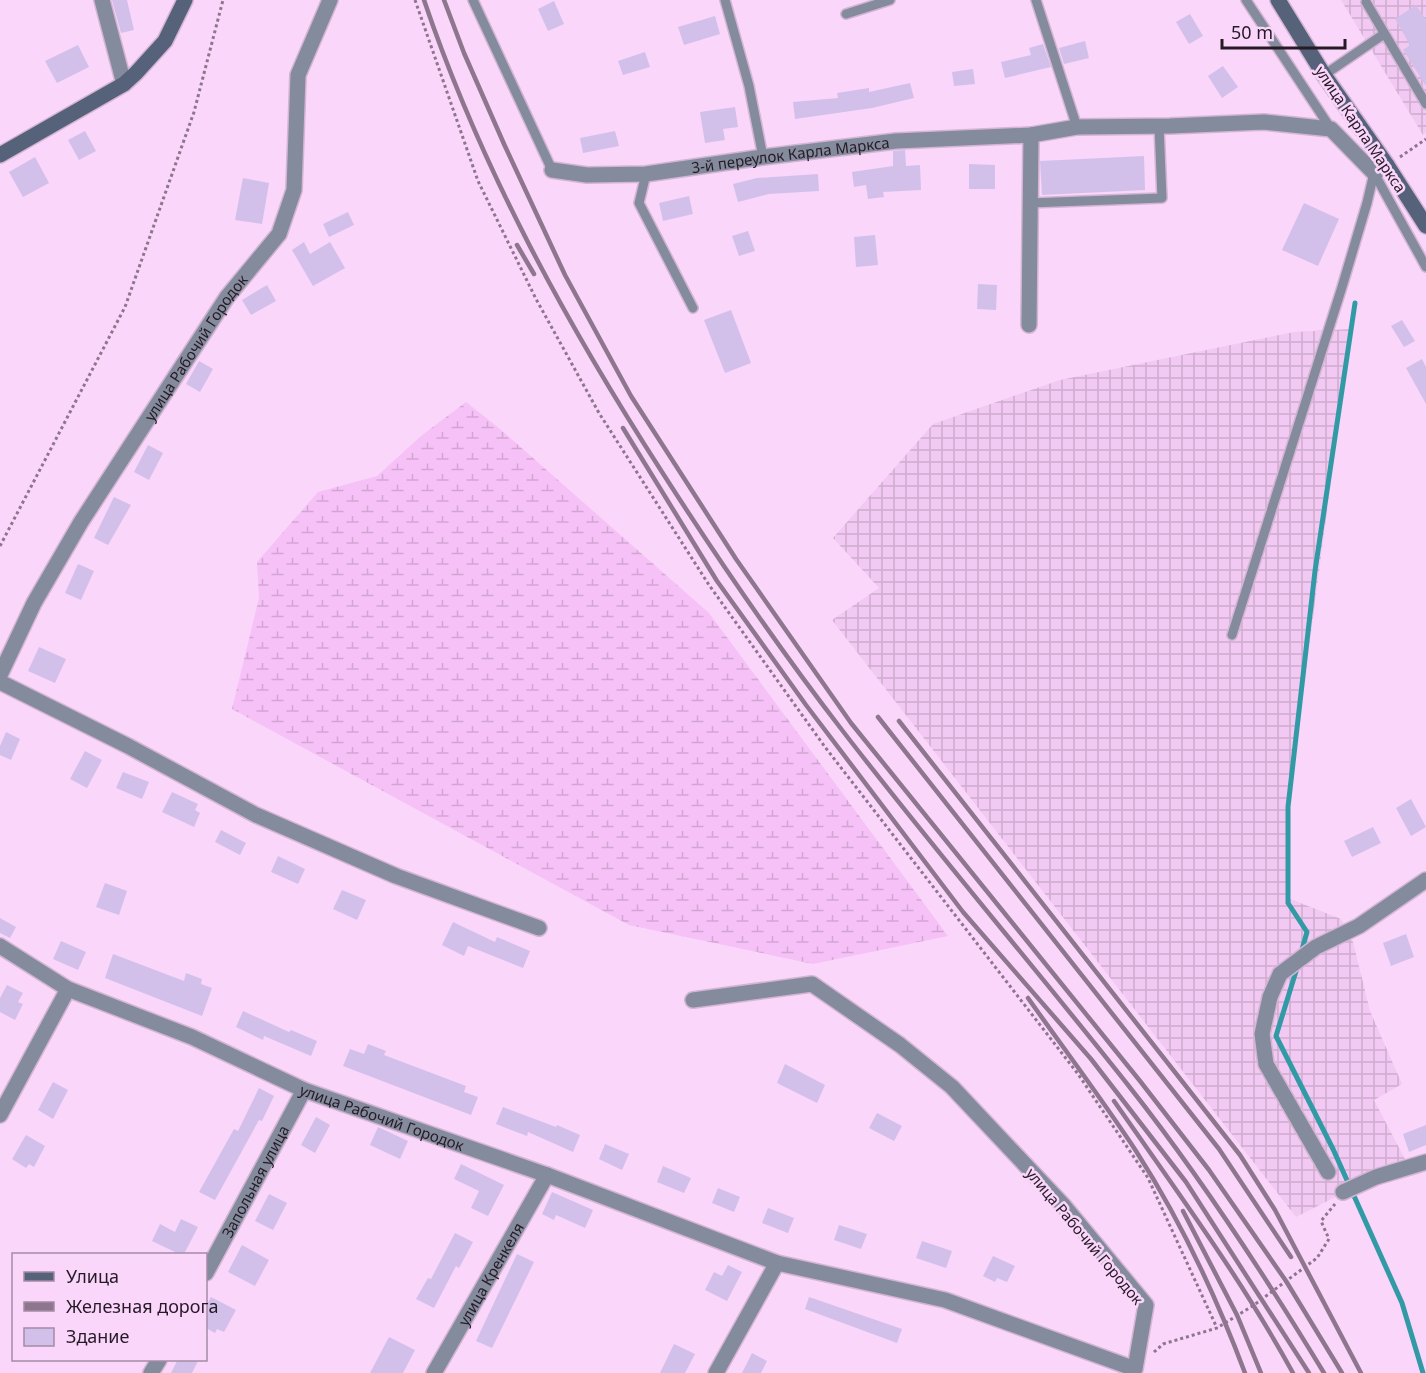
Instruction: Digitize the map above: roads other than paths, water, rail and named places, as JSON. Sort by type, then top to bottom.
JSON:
[{"type":"main road","points":[[0,154],[124,84],[165,41],[185,0]]},
{"type":"main road","name":"улица Карла Маркса","points":[[1278,0],[1324,75],[1387,165],[1426,226]]},
{"type":"street","points":[[102,0],[124,84]]},
{"type":"street","name":"улица Рабочий Городок","points":[[0,675],[34,603],[88,512],[227,297],[279,234],[294,190],[298,75],[330,0]]},
{"type":"street","name":"3-й переулок Карла Маркса","points":[[552,170],[587,175],[646,174],[896,141],[1030,135],[1077,127],[1264,122],[1331,129]]},
{"type":"street","points":[[1331,129],[1374,174],[1387,165]]},
{"type":"street","points":[[1029,325],[1030,135]]},
{"type":"street","points":[[0,682],[128,746],[256,815],[396,876],[539,928]]},
{"type":"street","points":[[1328,1172],[1266,1064],[1262,1034],[1270,997],[1280,974],[1289,967],[1316,947],[1359,926],[1426,880]]},
{"type":"street","name":"улица Рабочий Городок","points":[[0,946],[68,989],[192,1037],[304,1090],[547,1175],[777,1263],[945,1300],[1136,1371],[1146,1305],[1064,1206],[952,1087],[900,1045],[812,984],[693,1000]]},
{"type":"street","points":[[0,1115],[68,989]]},
{"type":"street","name":"Запольная улица","points":[[207,1271],[304,1090]]},
{"type":"street","points":[[1344,1192],[1376,1177],[1426,1162]]},
{"type":"street","name":"улица Кренкеля","points":[[435,1373],[547,1175]]},
{"type":"street","points":[[716,1373],[777,1263]]},
{"type":"lane","points":[[473,0],[552,170]]},
{"type":"lane","points":[[725,0],[749,86],[763,157]]},
{"type":"lane","points":[[846,14],[890,0]]},
{"type":"lane","points":[[1036,0],[1077,127]]},
{"type":"lane","points":[[1246,0],[1331,129]]},
{"type":"lane","points":[[1366,2],[1426,104]]},
{"type":"lane","points":[[1324,75],[1384,34]]},
{"type":"lane","points":[[1030,202],[1162,198],[1159,126]]},
{"type":"lane","points":[[646,174],[639,203],[693,308]]},
{"type":"lane","points":[[1374,174],[1426,267]]},
{"type":"lane","points":[[1232,634],[1342,288],[1374,174]]},
{"type":"waterway","points":[[1301,953],[1307,932],[1288,903],[1288,807],[1315,571],[1355,303]]},
{"type":"waterway","points":[[1297,968],[1276,1036],[1333,1149],[1402,1303],[1423,1373]]},
{"type":"railway","points":[[424,0],[472,124],[528,243],[592,359],[683,505],[818,699],[1181,1154],[1255,1262],[1324,1373]]},
{"type":"railway","points":[[444,0],[464,53],[504,144],[565,275],[631,396],[736,559],[851,723],[1209,1170],[1286,1281],[1342,1373]]},
{"type":"railway","points":[[517,245],[534,274]]},
{"type":"railway","points":[[623,428],[717,581],[806,705],[963,912],[1091,1059],[1186,1182],[1309,1373]]},
{"type":"railway","points":[[878,717],[1219,1149],[1291,1257]]},
{"type":"railway","points":[[899,721],[1240,1155],[1275,1210],[1361,1373]]},
{"type":"railway","points":[[1028,998],[1110,1112],[1168,1204],[1222,1316],[1245,1373]]},
{"type":"railway","points":[[1114,1101],[1230,1269],[1293,1373]]},
{"type":"railway","points":[[1183,1211],[1237,1315],[1261,1373]]}]
